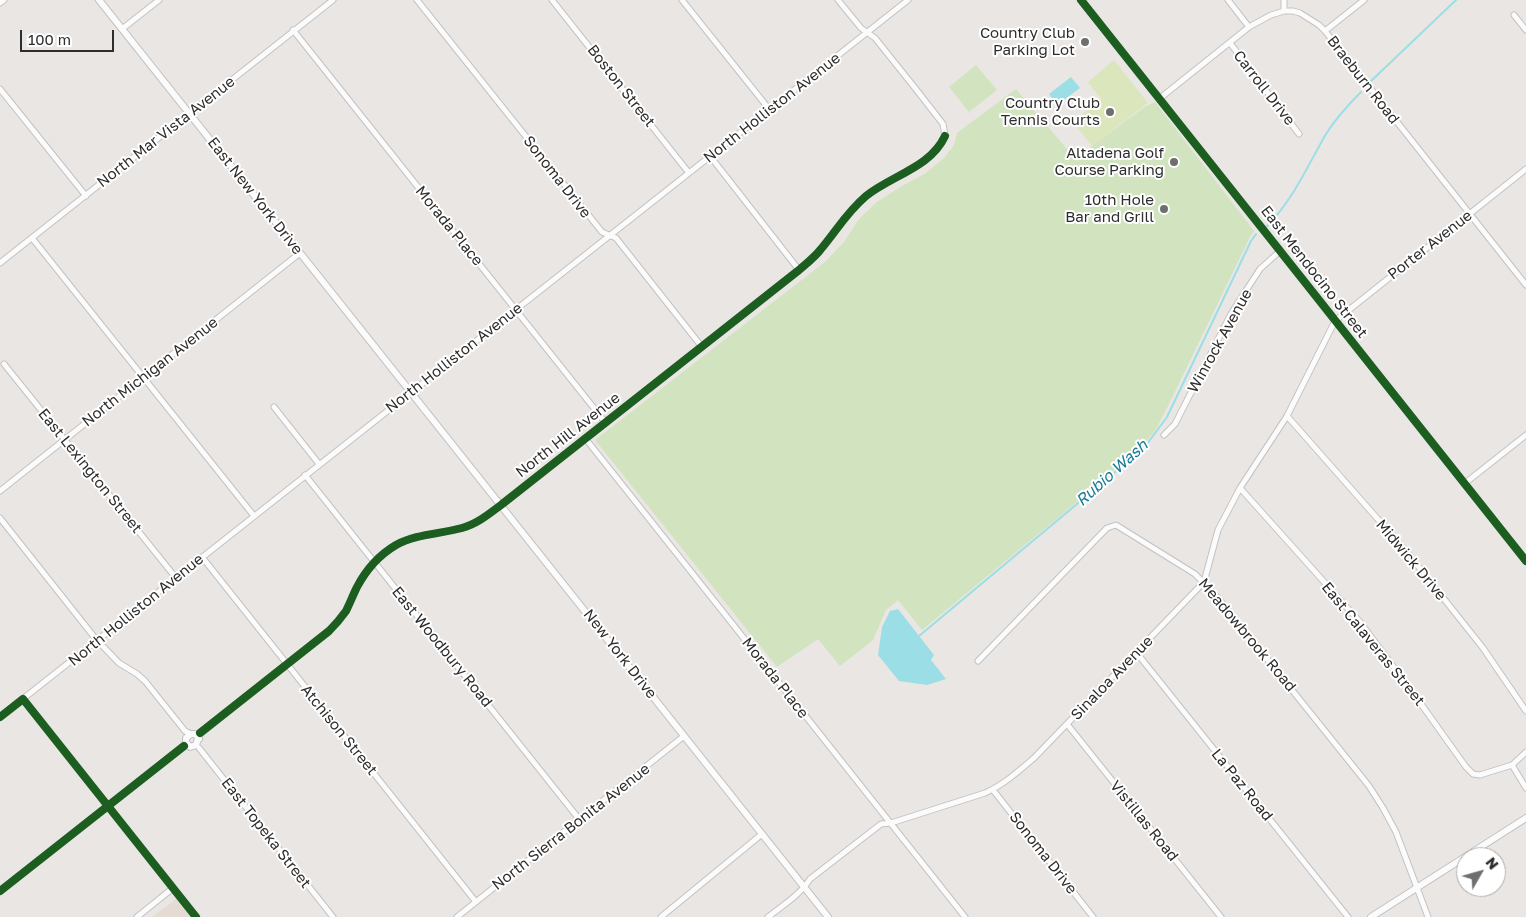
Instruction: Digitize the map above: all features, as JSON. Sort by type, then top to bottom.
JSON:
[{"type":"street","points":[[0,3],[4,0]]},
{"type":"street","name":"East New York Drive","points":[[99,0],[411,392]]},
{"type":"street","points":[[122,29],[159,0]]},
{"type":"street","name":"North Mar Vista Avenue","points":[[0,263],[333,0]]},
{"type":"street","name":"Sonoma Drive","points":[[417,0],[599,230],[616,238],[702,347]]},
{"type":"street","name":"Boston Street","points":[[552,0],[689,172]]},
{"type":"street","points":[[682,0],[769,110]]},
{"type":"street","points":[[838,0],[861,28],[875,38],[943,124],[945,136]]},
{"type":"street","name":"North Holliston Avenue","points":[[0,717],[908,0]]},
{"type":"street","name":"East Mendocino Street","points":[[1081,0],[1526,561]]},
{"type":"street","points":[[1228,0],[1249,27]]},
{"type":"street","points":[[1159,99],[1249,27],[1271,14],[1284,12],[1284,0]]},
{"type":"street","points":[[1325,31],[1364,0]]},
{"type":"street","name":"Braeburn Road","points":[[1284,12],[1293,11],[1300,13],[1325,31],[1526,285]]},
{"type":"street","points":[[1514,15],[1526,30]]},
{"type":"street","name":"Morada Place","points":[[293,30],[606,422]]},
{"type":"street","name":"Carroll Drive","points":[[1230,43],[1299,134]]},
{"type":"street","points":[[0,89],[86,196]]},
{"type":"street","name":"North Hill Avenue","points":[[0,891],[329,631],[347,609],[358,584],[374,562],[396,545],[410,539],[474,524],[501,505],[799,270],[821,249],[840,223],[858,204],[878,187],[924,161],[936,151],[945,136]]},
{"type":"street","points":[[710,156],[799,270]]},
{"type":"street","name":"Porter Avenue","points":[[1335,321],[1526,169]]},
{"type":"street","points":[[32,238],[254,516]]},
{"type":"street","name":"Winrock Avenue","points":[[1164,435],[1175,424],[1232,314],[1260,269],[1280,251]]},
{"type":"street","name":"North Michigan Avenue","points":[[0,491],[300,253]]},
{"type":"street","name":"Sinaloa Avenue","points":[[768,917],[804,887],[810,879],[881,824],[891,823],[993,790],[1018,771],[1034,758],[1204,582],[1218,530],[1240,488],[1287,416],[1335,321]]},
{"type":"street","name":"East Lexington Street","points":[[4,364],[176,578]]},
{"type":"street","name":"New York Drive","points":[[411,392],[828,917]]},
{"type":"street","points":[[274,408],[319,464]]},
{"type":"street","name":"Midwick Drive","points":[[1287,416],[1406,551],[1483,648],[1526,711]]},
{"type":"street","points":[[1464,484],[1526,435]]},
{"type":"street","name":"Morada Place","points":[[585,438],[965,917]]},
{"type":"street","name":"East Woodbury Road","points":[[305,475],[579,819]]},
{"type":"street","name":"East Calaveras Street","points":[[1240,488],[1360,622],[1416,696],[1466,767],[1473,774],[1480,775],[1512,765]]},
{"type":"street","name":"East Topeka Street","points":[[0,518],[98,641],[119,663],[145,681],[333,917]]},
{"type":"street","name":"Meadowbrook Road","points":[[978,661],[1107,528],[1116,525],[1195,574],[1204,582],[1220,599],[1369,786],[1396,832],[1428,917]]},
{"type":"street","name":"Atchison Street","points":[[202,557],[476,902]]},
{"type":"street","name":"La Paz Road","points":[[1136,652],[1348,917]]},
{"type":"street","points":[[23,699],[196,917]]},
{"type":"street","name":"Vistillas Road","points":[[1067,724],[1221,917]]},
{"type":"street","name":"North Sierra Bonita Avenue","points":[[456,917],[684,736]]},
{"type":"street","points":[[1526,752],[1512,765],[1526,788]]},
{"type":"street","name":"Sonoma Drive","points":[[993,790],[1094,917]]},
{"type":"street","points":[[1370,917],[1526,818]]},
{"type":"street","points":[[662,917],[762,834]]},
{"type":"street","points":[[137,917],[173,888]]},
{"type":"shaded area","points":[[176,899],[190,917],[152,917]]},
{"type":"green space","name":"Country Club Tennis Courts","points":[[1114,60],[1148,103],[1092,146],[1073,122],[1101,99],[1088,82]]},
{"type":"green space","name":"Country Club Tennis Courts","points":[[976,65],[997,90],[969,112],[949,87]]},
{"type":"green space","points":[[1016,89],[1077,161],[1092,146],[1146,106],[1155,102],[1254,231],[1170,402],[1156,429],[1143,446],[922,630],[898,600],[886,610],[873,640],[840,666],[818,639],[777,667],[595,440],[825,262],[844,242],[859,219],[877,202],[926,173],[945,157],[954,145],[957,133]]},
{"type":"water","points":[[1071,77],[1080,88],[1057,105],[1049,94]]},
{"type":"water","points":[[898,609],[934,655],[931,660],[946,679],[927,685],[899,681],[878,655],[882,627],[890,611]]},
{"type":"waterway","name":"Rubio Wash","points":[[1370,82],[1456,0]]},
{"type":"waterway","name":"Rubio Wash","points":[[1267,226],[1285,205],[1330,128],[1361,92]]},
{"type":"waterway","name":"Rubio Wash","points":[[919,636],[1144,448],[1167,417],[1256,234]]},
{"type":"cycle path","points":[[1081,0],[1526,561]]},
{"type":"cycle path","points":[[200,733],[329,631],[346,611],[364,575],[384,553],[404,541],[467,526],[492,512],[799,270],[819,252],[859,202],[876,189],[920,164],[930,156],[945,136]]},
{"type":"cycle path","points":[[0,717],[23,699],[196,917]]},
{"type":"cycle path","points":[[0,891],[184,746]]},
{"type":"place","name":"Country Club Parking Lot","points":[[1085,42]]},
{"type":"place","name":"Country Club Tennis Courts","points":[[1110,112]]},
{"type":"place","name":"Altadena Golf Course Parking","points":[[1174,162]]},
{"type":"place","name":"10th Hole Bar and Grill","points":[[1164,209]]}]
